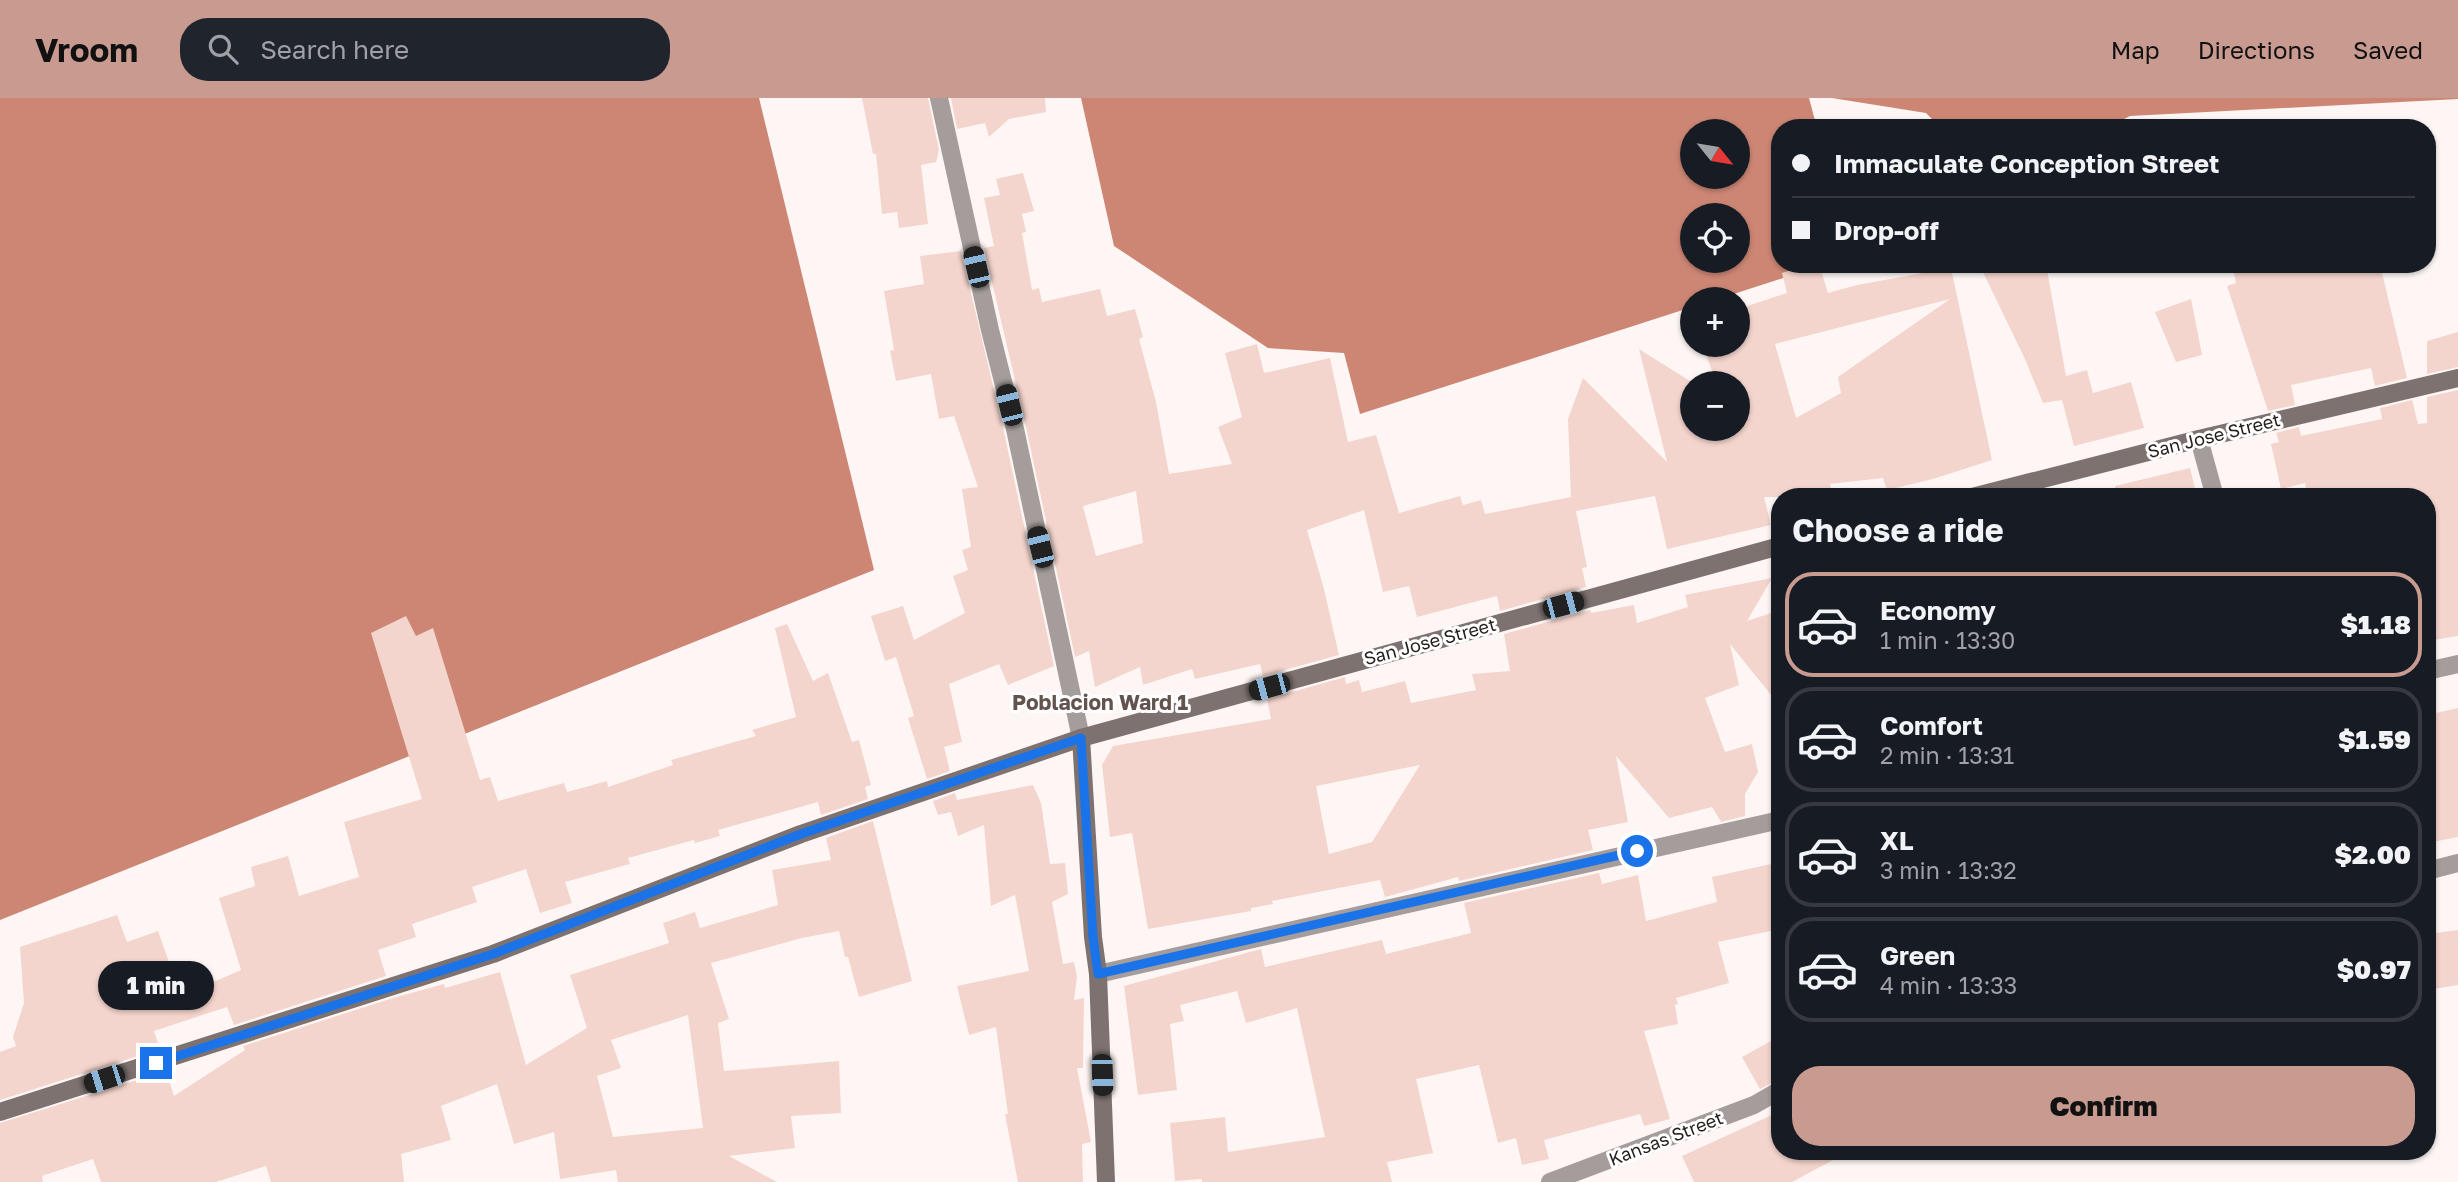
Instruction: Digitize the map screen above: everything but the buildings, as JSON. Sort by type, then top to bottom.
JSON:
[{"type":"street","points":[[939,98],[1015,429],[1081,738],[1093,937],[1098,974],[1106,1182]]},
{"type":"street","name":"San Jose Street","points":[[2007,488],[2199,439],[2458,378]]},
{"type":"street","points":[[2199,439],[2213,488]]},
{"type":"street","name":"San Jose Street","points":[[0,1112],[493,954],[801,834],[1081,738],[1771,548]]},
{"type":"street","points":[[2436,669],[2458,664]]},
{"type":"street","points":[[1098,974],[1771,822]]},
{"type":"street","points":[[2436,869],[2458,863]]},
{"type":"street","name":"Kansas Street","points":[[1550,1182],[1754,1105],[1771,1095]]},
{"type":"shaded area","points":[[0,98],[759,98],[874,570],[0,920]]},
{"type":"shaded area","points":[[1081,98],[1809,98],[1815,119],[1771,119],[1771,273],[1799,273],[1750,289],[1680,287],[1680,311],[1360,414],[1344,353],[1268,348],[1114,246]]},
{"type":"shaded area","points":[[1832,98],[2458,98],[2130,116],[2124,119],[1932,119],[1926,113]]},
{"type":"district","name":"Poblacion Ward 1","points":[[1100,703]]},
{"type":"route","points":[[156,1063],[493,954],[801,834],[1081,738],[1093,937],[1098,974],[1637,851]]}]
